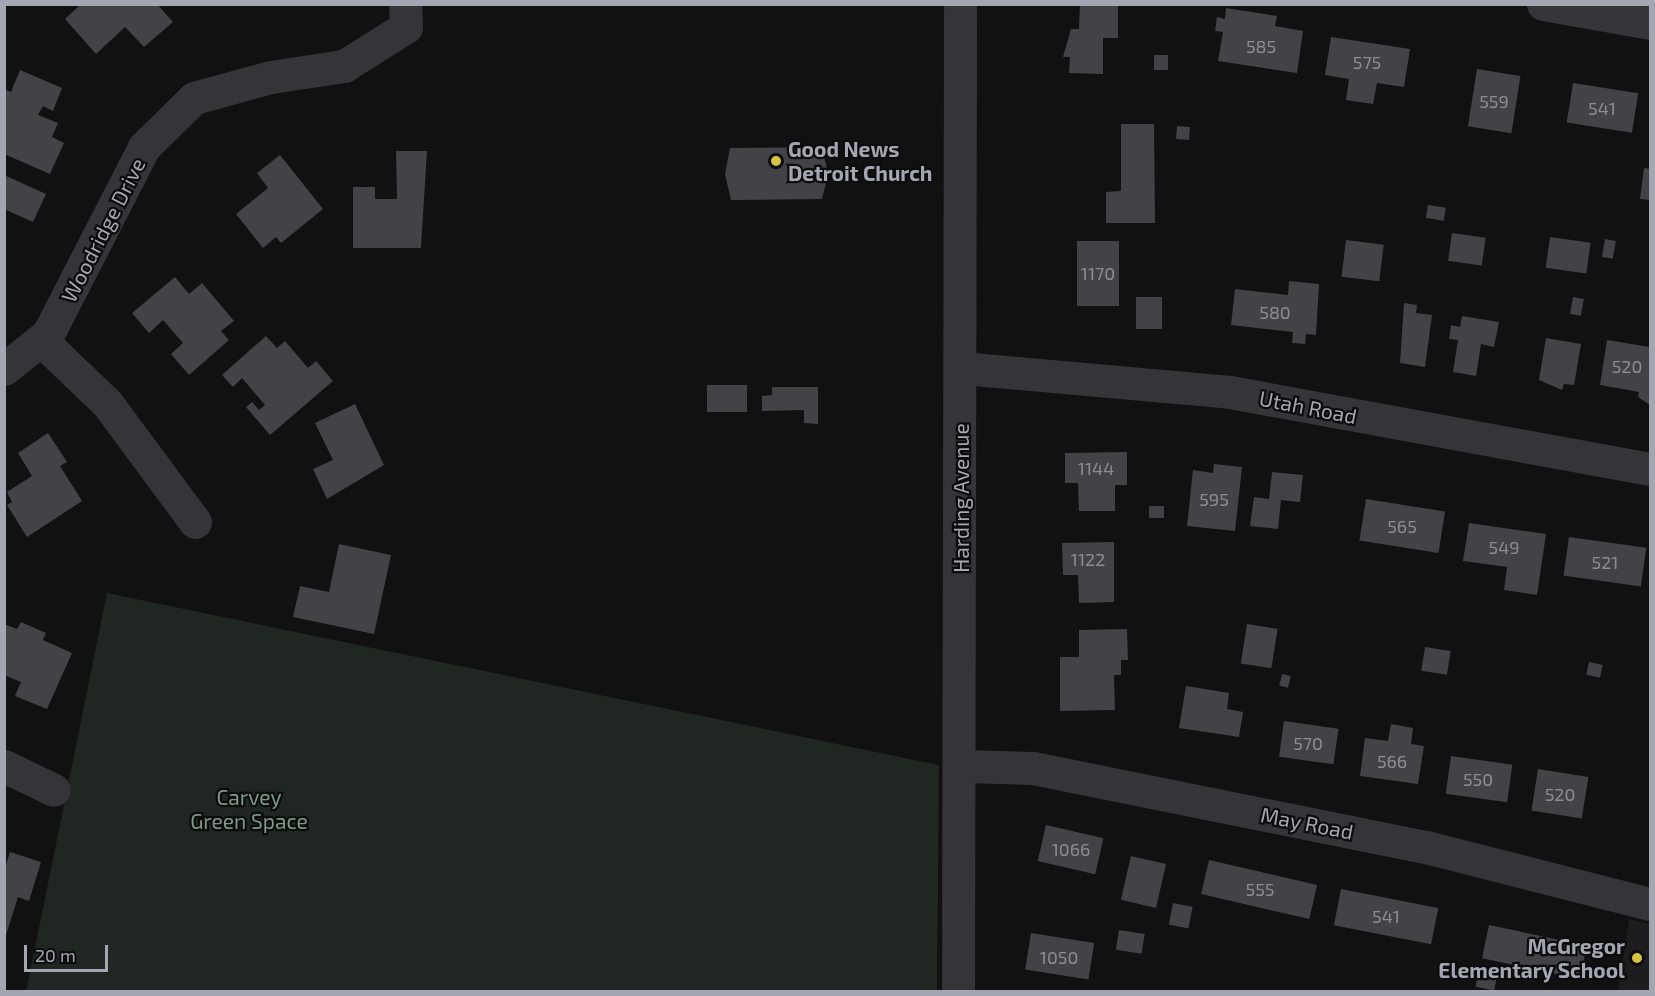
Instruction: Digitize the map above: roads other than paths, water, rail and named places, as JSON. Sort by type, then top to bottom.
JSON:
[{"type":"street","name":"Harding Avenue","points":[[958,992],[962,368],[960,4]]},
{"type":"street","points":[[1543,4],[1650,23]]},
{"type":"street","name":"Woodridge Drive","points":[[4,369],[41,340],[74,291],[144,147],[194,98],[261,79],[344,66],[406,16]]},
{"type":"street","points":[[41,340],[108,403],[195,522]]},
{"type":"street","name":"Utah Road","points":[[962,368],[1230,392],[1650,469]]},
{"type":"street","points":[[4,766],[54,790]]},
{"type":"street","name":"May Road","points":[[960,766],[1033,768],[1380,838],[1650,904]]},
{"type":"place","name":"Good News Detroit Church","points":[[776,161]]},
{"type":"place","name":"McGregor Elementary School","points":[[1637,958]]},
{"type":"park label","name":"Carvey Green Space","points":[[249,809]]}]
